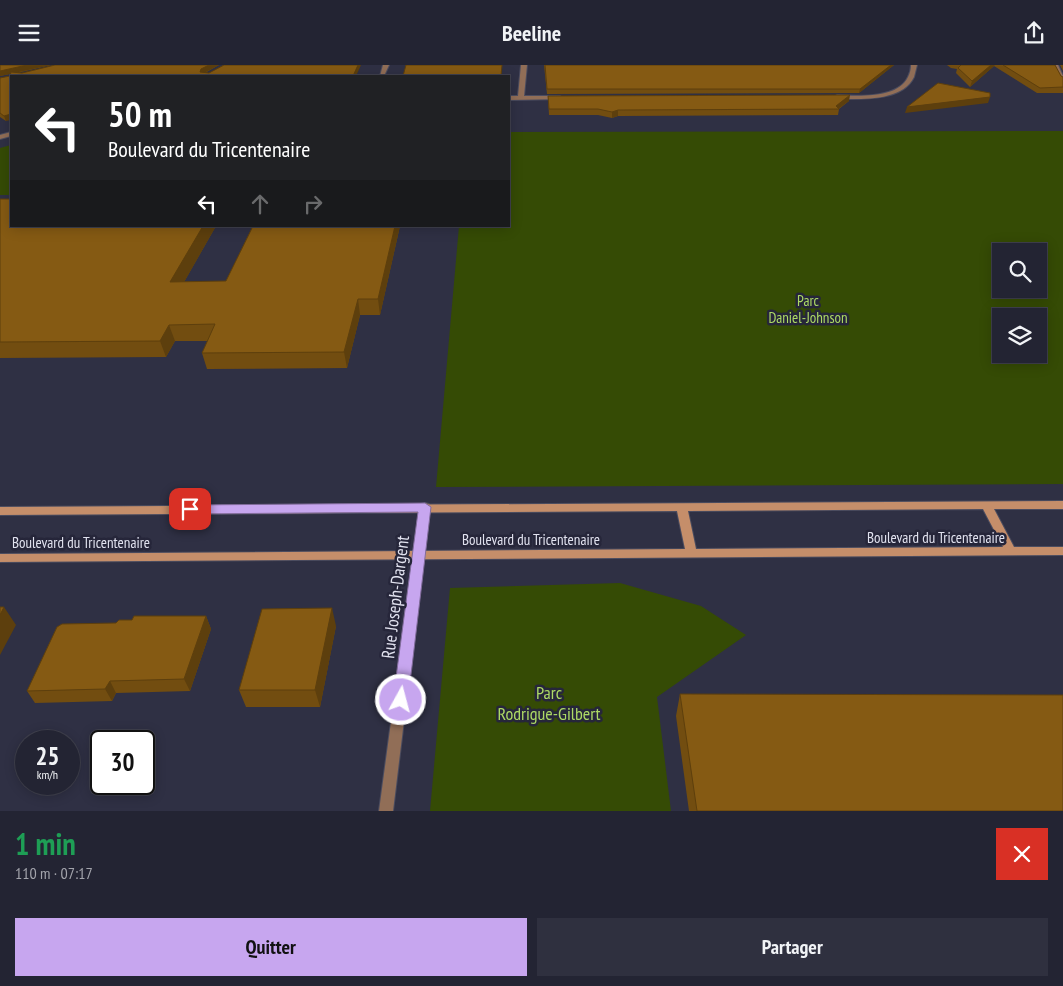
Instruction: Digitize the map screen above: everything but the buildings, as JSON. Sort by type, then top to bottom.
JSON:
[{"type":"street","points":[[521,98],[524,65]]},
{"type":"street","points":[[827,97],[867,97],[885,95],[899,90],[911,79],[914,65]]},
{"type":"street","points":[[1055,65],[1063,81]]},
{"type":"street","points":[[510,98],[570,98]]},
{"type":"street","points":[[986,505],[1011,552]]},
{"type":"street","points":[[0,511],[425,507],[1063,505]]},
{"type":"street","points":[[682,506],[691,553]]},
{"type":"street","name":"Rue Joseph-Dargent","points":[[386,811],[425,507]]},
{"type":"street","name":"Boulevard du Tricentenaire","points":[[0,558],[1063,551]]},
{"type":"green space","name":"Parc Daniel-Johnson","points":[[1063,131],[1063,484],[436,487],[459,227],[510,227],[510,132]]},
{"type":"green space","points":[[10,145],[10,195],[0,195],[0,148]]},
{"type":"green space","name":"Parc Rodrigue-Gilbert","points":[[620,583],[701,606],[746,635],[657,697],[671,811],[430,811],[450,588]]},
{"type":"route","points":[[190,509],[425,507],[401,700]]}]
